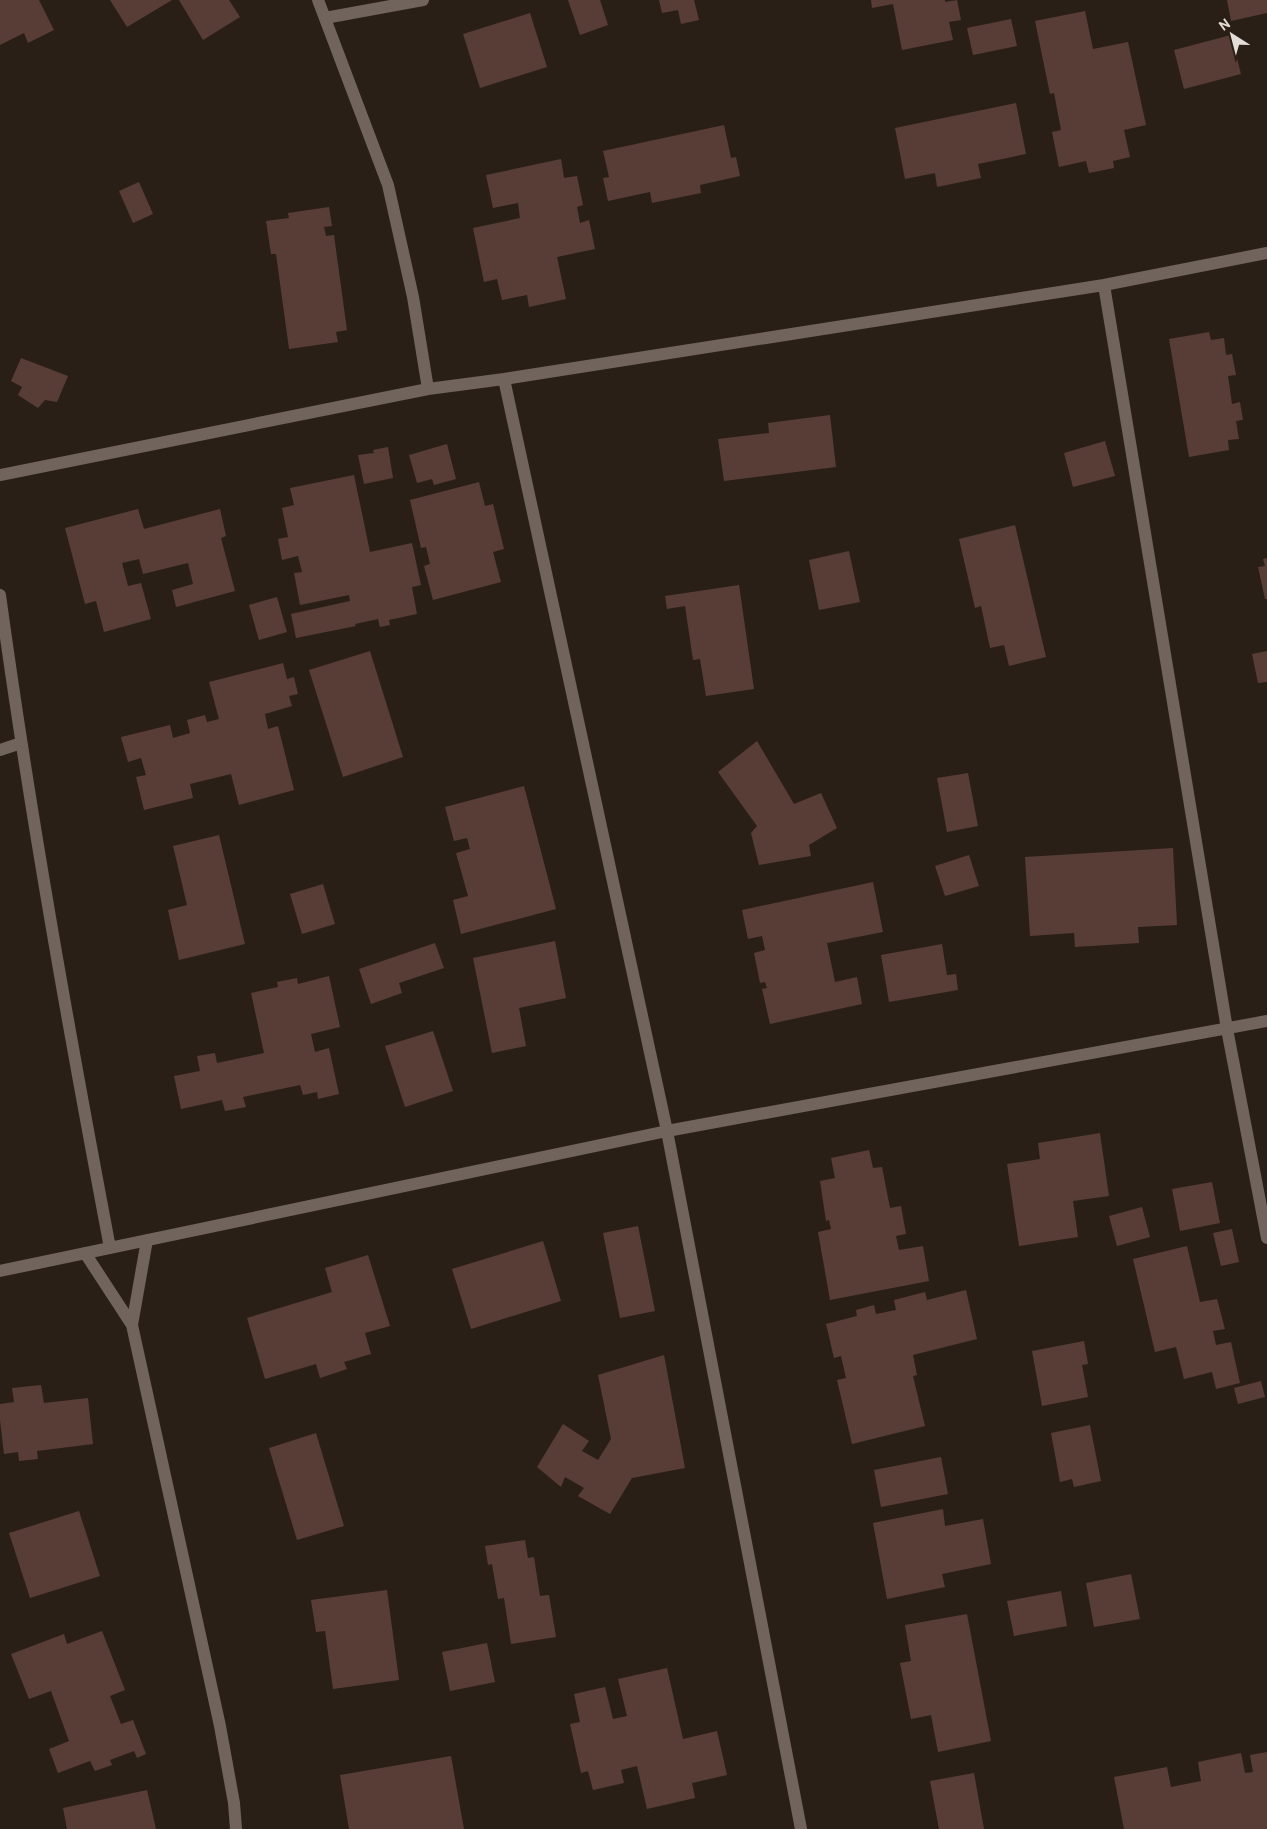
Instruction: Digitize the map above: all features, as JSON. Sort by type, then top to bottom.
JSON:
[{"type":"street","points":[[318,0],[388,186],[413,296],[428,389]]},
{"type":"street","points":[[325,18],[423,0]]},
{"type":"street","points":[[0,475],[428,389],[504,379],[1104,285],[1267,253]]},
{"type":"street","points":[[1104,285],[1228,1029],[1267,1238]]},
{"type":"street","points":[[504,379],[667,1131],[801,1829]]},
{"type":"street","points":[[0,595],[21,744],[82,1100],[110,1248]]},
{"type":"street","points":[[0,750],[21,744]]},
{"type":"street","points":[[0,1271],[667,1131],[1267,1021]]},
{"type":"street","points":[[132,1325],[147,1240]]},
{"type":"street","points":[[85,1253],[132,1325],[220,1726],[234,1803],[236,1829]]},
{"type":"building","points":[[0,0],[39,0],[54,30],[28,43],[24,33],[0,45]]},
{"type":"building","points":[[110,0],[172,0],[127,27]]},
{"type":"building","points":[[179,0],[229,0],[240,17],[203,40]]},
{"type":"building","points":[[568,0],[600,0],[608,25],[580,35]]},
{"type":"building","points":[[659,0],[694,0],[699,20],[681,24],[678,10],[662,13]]},
{"type":"building","points":[[871,0],[945,0],[945,2],[957,0],[961,20],[949,22],[953,40],[902,50],[893,4],[872,8]]},
{"type":"building","points":[[1227,0],[1267,0],[1267,13],[1231,21]]},
{"type":"building","points":[[1085,11],[1093,49],[1128,42],[1146,125],[1124,130],[1130,157],[1113,161],[1114,168],[1089,173],[1086,161],[1059,167],[1052,132],[1061,130],[1054,93],[1050,94],[1035,21]]},
{"type":"building","points":[[530,13],[547,67],[480,88],[463,34]]},
{"type":"building","points":[[1011,19],[1017,46],[973,55],[967,28]]},
{"type":"building","points":[[1231,35],[1241,74],[1184,89],[1174,50]]},
{"type":"building","points":[[1016,103],[1026,154],[978,164],[981,178],[937,187],[935,173],[905,179],[895,128]]},
{"type":"building","points":[[724,125],[731,158],[736,157],[740,176],[700,185],[701,193],[652,203],[650,192],[608,201],[603,178],[609,177],[603,151]]},
{"type":"building","points":[[561,159],[564,178],[577,176],[583,205],[577,207],[580,223],[589,220],[595,249],[557,257],[566,299],[529,307],[527,295],[502,300],[497,279],[484,282],[473,228],[520,218],[518,203],[493,208],[486,175]]},
{"type":"building","points":[[139,182],[153,214],[133,223],[119,191]]},
{"type":"building","points":[[329,207],[332,226],[324,227],[326,236],[334,235],[347,330],[336,332],[338,342],[289,349],[276,254],[271,254],[266,221],[289,218],[288,213]]},
{"type":"building","points":[[1209,332],[1211,340],[1224,338],[1226,355],[1232,354],[1236,375],[1228,376],[1232,404],[1240,402],[1243,420],[1236,421],[1239,439],[1228,440],[1229,450],[1189,457],[1169,339]]},
{"type":"building","points":[[21,358],[68,376],[57,402],[45,400],[38,408],[18,395],[22,387],[11,381]]},
{"type":"building","points":[[830,415],[836,467],[724,481],[718,439],[769,433],[768,423]]},
{"type":"building","points":[[1105,441],[1115,476],[1073,487],[1064,453]]},
{"type":"building","points":[[447,444],[456,479],[434,485],[432,479],[417,483],[409,455]]},
{"type":"building","points":[[388,447],[393,478],[364,484],[358,455],[374,453],[373,450]]},
{"type":"building","points":[[354,475],[370,552],[412,543],[421,585],[412,587],[417,614],[389,620],[390,625],[380,627],[378,619],[355,624],[356,626],[296,638],[291,614],[350,601],[349,595],[300,605],[294,573],[302,572],[298,556],[282,560],[278,539],[288,537],[282,508],[294,505],[290,488]]},
{"type":"building","points":[[479,482],[485,506],[493,504],[504,549],[493,552],[501,582],[433,600],[424,566],[430,564],[426,547],[421,548],[410,500]]},
{"type":"building","points":[[138,509],[144,529],[220,509],[226,536],[221,538],[235,591],[176,607],[172,590],[193,584],[188,563],[143,574],[139,559],[122,563],[128,586],[141,583],[151,619],[104,632],[96,601],[85,604],[65,528]]},
{"type":"building","points":[[1015,525],[1046,657],[1009,666],[1004,645],[990,648],[981,606],[975,608],[959,539]]},
{"type":"building","points":[[849,551],[860,602],[819,610],[809,560]]},
{"type":"building","points":[[1267,558],[1267,599],[1265,599],[1258,567],[1265,566],[1263,559]]},
{"type":"building","points":[[739,585],[754,689],[706,696],[700,659],[693,660],[685,606],[667,609],[665,596]]},
{"type":"building","points":[[277,597],[287,632],[259,640],[249,605]]},
{"type":"building","points":[[370,651],[403,757],[343,777],[309,670]]},
{"type":"building","points":[[1267,651],[1267,682],[1258,683],[1252,654]]},
{"type":"building","points":[[283,663],[287,679],[294,677],[298,694],[289,696],[292,706],[265,714],[268,729],[278,726],[294,790],[239,805],[231,774],[190,784],[193,798],[144,810],[136,777],[146,775],[141,758],[128,762],[121,737],[170,725],[173,738],[190,733],[187,720],[205,715],[207,722],[219,719],[209,682]]},
{"type":"building","points":[[757,741],[794,804],[821,793],[837,828],[809,845],[811,856],[759,865],[751,833],[757,826],[718,772]]},
{"type":"building","points":[[968,773],[978,826],[947,832],[937,778]]},
{"type":"building","points":[[524,786],[556,909],[461,934],[453,900],[468,896],[456,853],[470,849],[467,838],[454,841],[445,807]]},
{"type":"building","points":[[219,835],[245,944],[179,960],[168,910],[187,905],[173,846]]},
{"type":"building","points":[[1173,848],[1177,925],[1138,927],[1139,943],[1075,947],[1074,933],[1030,936],[1025,857]]},
{"type":"building","points":[[969,855],[979,886],[945,896],[935,866]]},
{"type":"building","points":[[873,882],[883,932],[827,943],[835,982],[857,977],[862,1004],[770,1024],[762,989],[767,988],[765,982],[760,983],[754,953],[765,950],[762,936],[748,939],[742,910]]},
{"type":"building","points":[[323,884],[335,924],[302,934],[290,894]]},
{"type":"building","points":[[555,941],[566,998],[519,1008],[526,1046],[492,1053],[473,958]]},
{"type":"building","points":[[435,943],[444,968],[399,983],[402,993],[371,1004],[359,969]]},
{"type":"building","points":[[942,944],[947,975],[956,974],[958,990],[889,1002],[881,955]]},
{"type":"building","points":[[329,976],[340,1027],[311,1034],[315,1052],[329,1048],[339,1094],[318,1099],[317,1092],[303,1095],[300,1085],[243,1097],[246,1107],[225,1111],[222,1100],[181,1109],[174,1076],[200,1071],[197,1056],[215,1053],[217,1063],[264,1053],[251,993],[278,987],[277,982],[297,978],[298,984]]},
{"type":"building","points":[[433,1031],[453,1091],[405,1107],[385,1046]]},
{"type":"building","points":[[1100,1133],[1109,1196],[1073,1201],[1078,1237],[1019,1246],[1007,1164],[1040,1159],[1038,1143]]},
{"type":"building","points":[[869,1150],[873,1168],[882,1167],[890,1208],[901,1206],[906,1234],[896,1236],[899,1250],[923,1246],[929,1281],[830,1300],[818,1232],[831,1229],[829,1220],[826,1221],[820,1181],[835,1178],[831,1158]]},
{"type":"building","points":[[1212,1182],[1220,1223],[1180,1231],[1172,1189]]},
{"type":"building","points":[[1142,1207],[1150,1237],[1117,1246],[1109,1216]]},
{"type":"building","points":[[638,1226],[655,1311],[620,1318],[603,1233]]},
{"type":"building","points":[[1232,1229],[1239,1262],[1221,1266],[1213,1233]]},
{"type":"building","points":[[543,1241],[561,1301],[471,1329],[452,1269]]},
{"type":"building","points":[[1187,1246],[1200,1302],[1217,1299],[1225,1329],[1213,1331],[1216,1345],[1231,1342],[1240,1383],[1216,1389],[1212,1372],[1184,1379],[1176,1347],[1155,1352],[1133,1259]]},
{"type":"building","points":[[368,1255],[390,1326],[365,1333],[371,1354],[344,1362],[347,1369],[320,1378],[316,1364],[265,1379],[247,1318],[332,1292],[325,1268]]},
{"type":"building","points":[[966,1290],[977,1339],[913,1355],[917,1375],[913,1376],[925,1426],[852,1444],[837,1380],[846,1378],[841,1356],[834,1358],[826,1324],[857,1316],[856,1310],[874,1305],[876,1314],[896,1310],[894,1300],[925,1292],[927,1300]]},
{"type":"building","points":[[1084,1341],[1088,1364],[1082,1365],[1088,1397],[1042,1406],[1032,1351]]},
{"type":"building","points":[[664,1355],[685,1468],[632,1478],[610,1514],[578,1496],[584,1488],[565,1477],[561,1487],[537,1467],[563,1424],[589,1441],[582,1451],[598,1460],[611,1439],[598,1375]]},
{"type":"building","points":[[1261,1381],[1265,1397],[1238,1404],[1234,1388]]},
{"type":"building","points":[[41,1385],[44,1403],[88,1398],[93,1444],[37,1451],[38,1459],[19,1461],[18,1452],[4,1454],[0,1404],[14,1402],[12,1388]]},
{"type":"building","points":[[1090,1425],[1101,1481],[1074,1487],[1072,1479],[1060,1482],[1051,1433]]},
{"type":"building","points":[[316,1433],[344,1526],[297,1540],[269,1448]]},
{"type":"building","points":[[941,1457],[948,1494],[881,1507],[874,1470]]},
{"type":"building","points":[[943,1509],[945,1526],[983,1519],[991,1564],[942,1574],[945,1587],[887,1599],[873,1523]]},
{"type":"building","points":[[79,1511],[100,1576],[30,1598],[9,1533]]},
{"type":"building","points":[[525,1540],[528,1558],[534,1557],[540,1596],[549,1595],[556,1637],[511,1644],[504,1598],[498,1599],[492,1564],[488,1565],[485,1546]]},
{"type":"building","points":[[1131,1574],[1140,1619],[1094,1627],[1086,1583]]},
{"type":"building","points":[[387,1590],[399,1680],[333,1689],[325,1631],[316,1632],[311,1600]]},
{"type":"building","points":[[1061,1591],[1067,1626],[1014,1636],[1007,1601]]},
{"type":"building","points":[[967,1614],[991,1741],[938,1752],[931,1715],[911,1719],[900,1663],[911,1661],[905,1625]]},
{"type":"building","points":[[102,1631],[125,1690],[110,1696],[121,1724],[133,1720],[146,1754],[137,1758],[134,1751],[110,1760],[112,1765],[95,1771],[90,1761],[58,1773],[49,1749],[69,1741],[51,1691],[29,1699],[11,1654],[64,1634],[67,1644]]},
{"type":"building","points":[[487,1643],[495,1682],[450,1691],[442,1652]]},
{"type":"building","points":[[667,1668],[683,1739],[717,1731],[727,1775],[692,1783],[695,1798],[647,1809],[637,1766],[621,1770],[624,1783],[593,1790],[588,1771],[581,1773],[570,1724],[580,1722],[574,1694],[605,1687],[613,1719],[627,1716],[618,1679]]},
{"type":"building","points":[[1267,1752],[1267,1829],[1124,1829],[1114,1777],[1167,1767],[1171,1787],[1201,1781],[1198,1762],[1241,1753],[1245,1773],[1253,1772],[1250,1755]]},
{"type":"building","points":[[451,1756],[464,1829],[349,1829],[340,1775]]},
{"type":"building","points":[[974,1773],[984,1829],[939,1829],[930,1781]]},
{"type":"building","points":[[147,1790],[156,1829],[67,1829],[63,1808]]}]
